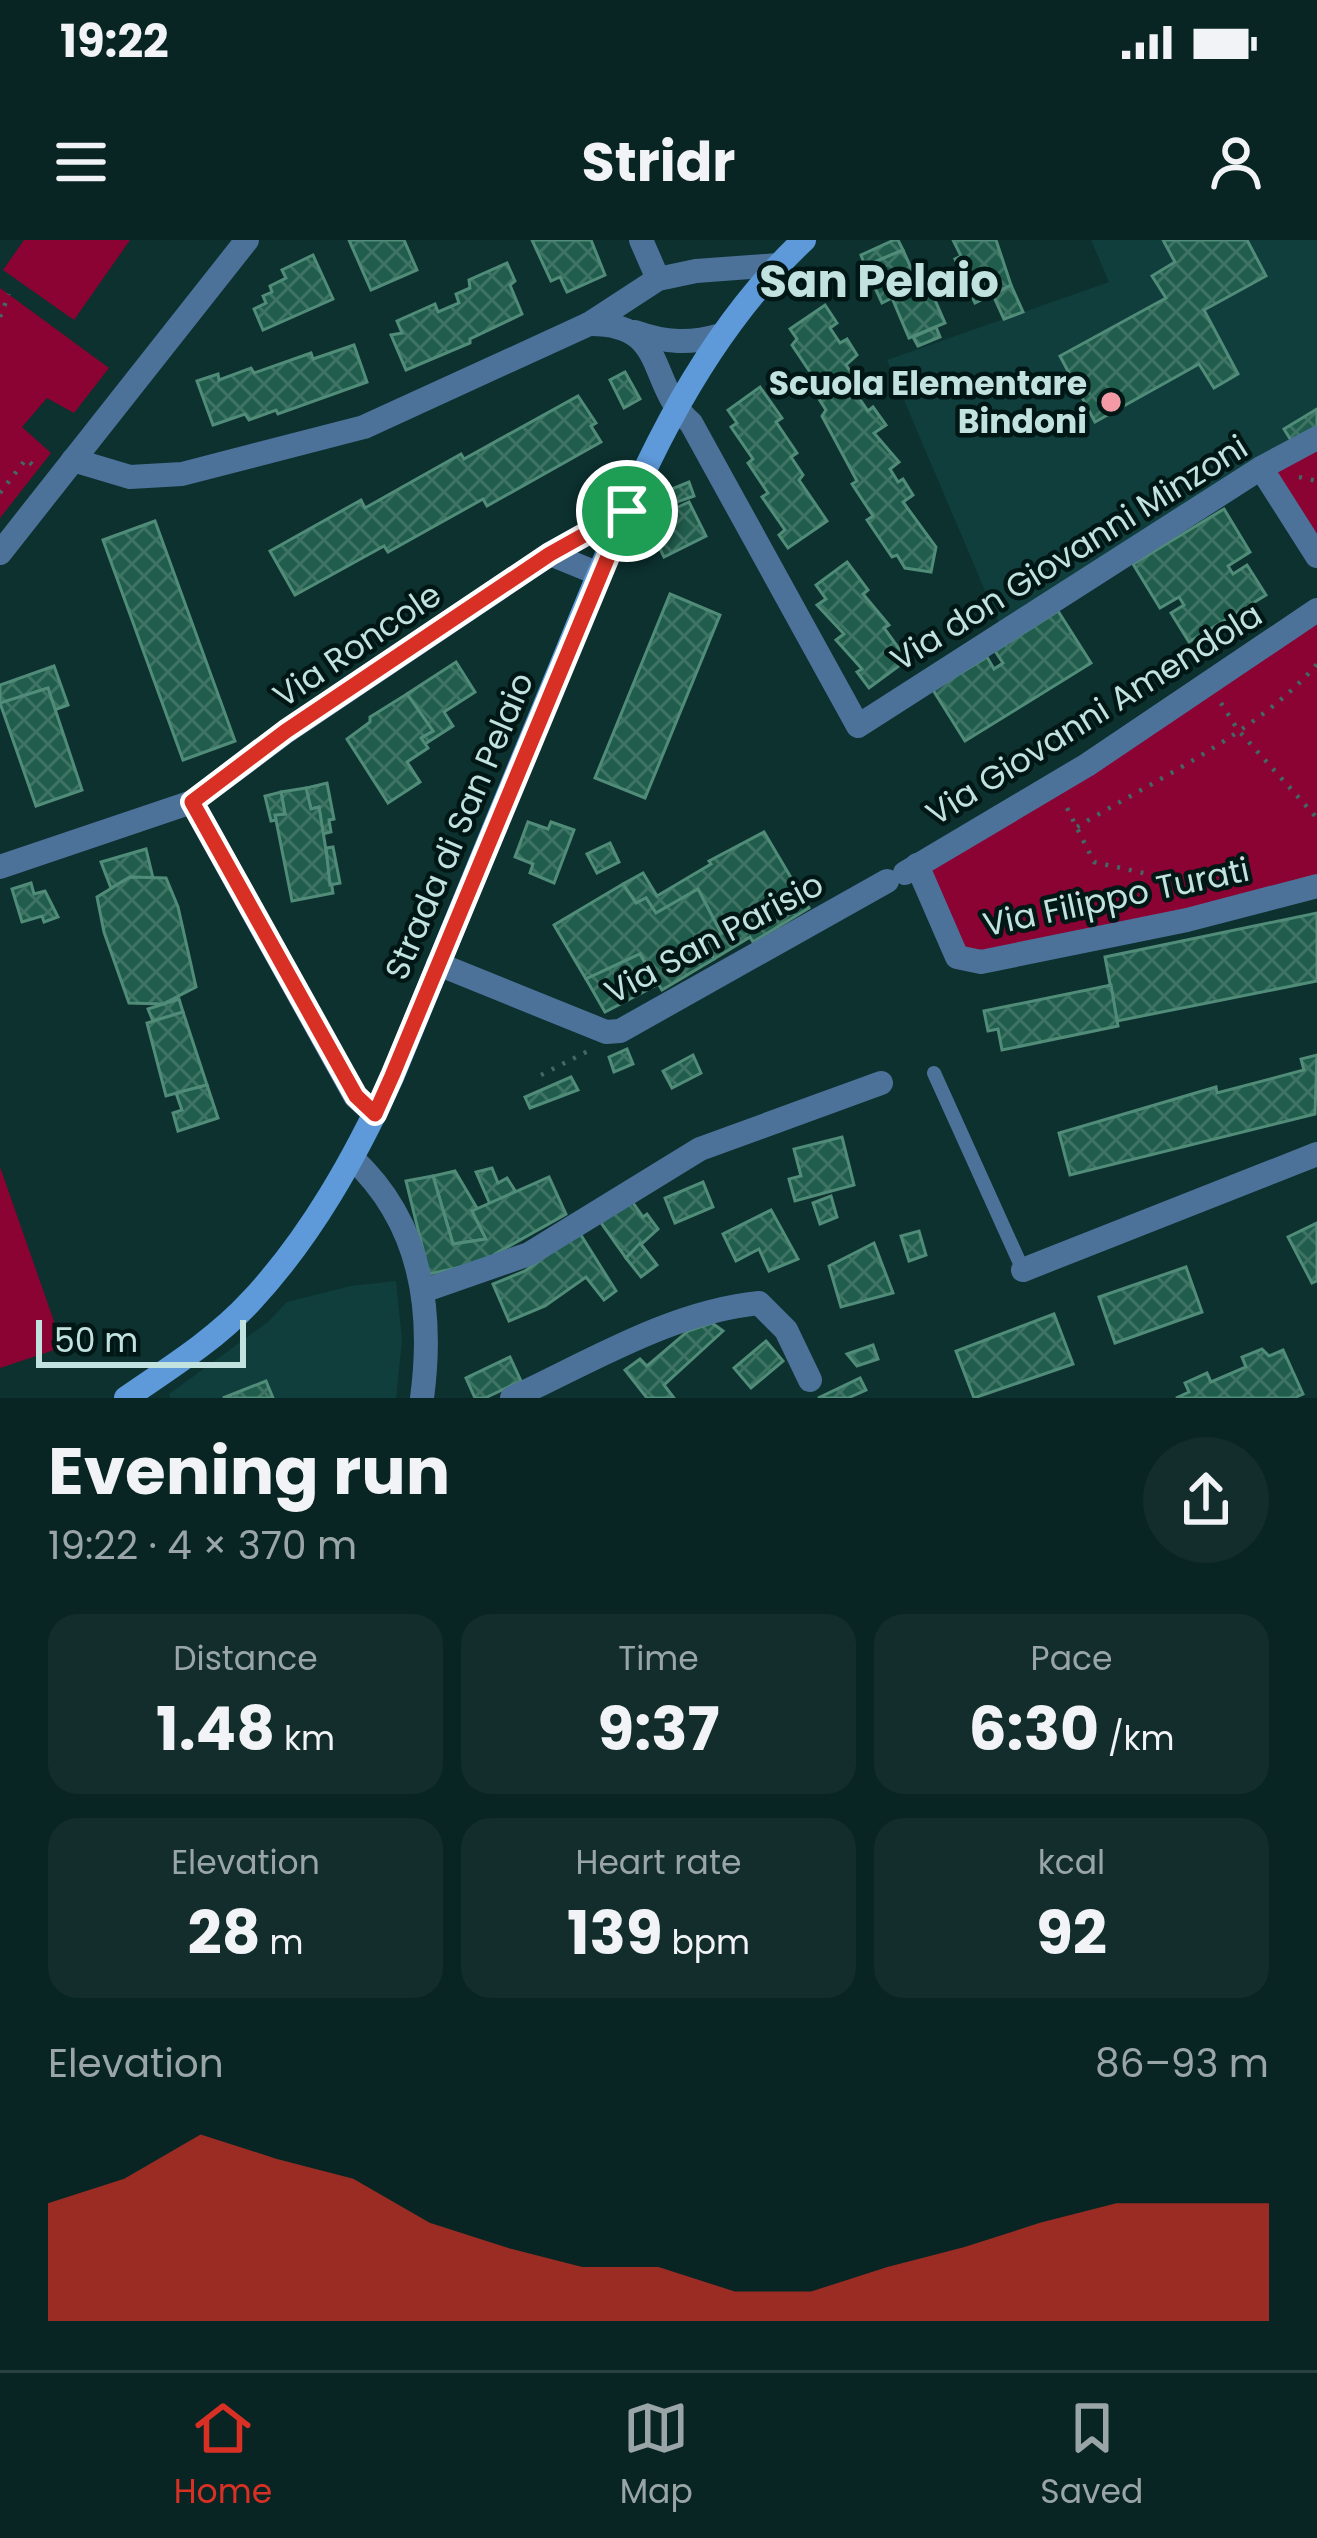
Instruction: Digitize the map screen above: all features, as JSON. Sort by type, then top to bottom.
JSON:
[{"type":"main road","name":"Strada di San Pelaio","points":[[126,1398],[248,1305],[296,1248],[352,1158],[375,1114],[599,574],[675,409],[722,334],[804,240]]},
{"type":"street","points":[[0,553],[247,240]]},
{"type":"street","points":[[641,240],[658,279]]},
{"type":"street","points":[[74,460],[130,477],[182,474],[364,427],[589,324],[658,279],[778,265]]},
{"type":"street","points":[[589,324],[623,326],[670,343],[697,342],[722,334]]},
{"type":"street","points":[[633,331],[661,369],[675,409]]},
{"type":"street","name":"Via don Giovanni Minzoni","points":[[675,409],[691,423],[858,726],[1261,468],[1317,438]]},
{"type":"street","points":[[1261,468],[1317,556]]},
{"type":"street","name":"Via Roncole","points":[[0,867],[192,802],[286,731],[550,554],[627,511]]},
{"type":"street","points":[[550,554],[599,574]]},
{"type":"street","name":"Via Giovanni Amendola","points":[[903,873],[1055,785],[1317,610]]},
{"type":"street","points":[[192,802],[312,1021],[356,1096],[375,1114]]},
{"type":"street","name":"Via San Parisio","points":[[438,964],[606,1032],[620,1031],[903,873]]},
{"type":"street","name":"Via Filippo Turati","points":[[903,873],[957,957],[981,962],[1209,915],[1317,886]]},
{"type":"street","points":[[423,1291],[529,1254],[700,1149],[881,1083]]},
{"type":"street","points":[[1023,1270],[1317,1154]]},
{"type":"street","points":[[352,1158],[390,1199],[413,1249],[423,1291],[428,1354],[422,1398]]},
{"type":"street","points":[[512,1398],[641,1335],[731,1306],[759,1303],[786,1330],[810,1380]]},
{"type":"lane","points":[[934,1073],[1023,1270]]},
{"type":"path","points":[[0,317],[9,294]]},
{"type":"path","points":[[1077,827],[1238,730],[1297,687],[1317,664]]},
{"type":"path","points":[[1208,683],[1238,730],[1317,818]]},
{"type":"path","points":[[1055,785],[1094,862],[1179,881],[1209,915]]},
{"type":"path","points":[[541,1075],[586,1056],[606,1032]]},
{"type":"shaded area","points":[[24,240],[130,240],[74,320],[3,270]]},
{"type":"shaded area","name":"Scuola Elementare Bindoni","points":[[1091,240],[1317,240],[1317,444],[1003,633],[887,360],[1109,282]]},
{"type":"shaded area","points":[[0,288],[109,368],[74,413],[47,398],[22,427],[51,453],[0,518]]},
{"type":"shaded area","points":[[1317,438],[1317,561],[1261,468]]},
{"type":"shaded area","points":[[1317,610],[1317,886],[957,957],[917,865]]},
{"type":"shaded area","points":[[0,1167],[63,1347],[0,1368]]},
{"type":"shaded area","points":[[396,1281],[402,1340],[396,1398],[170,1398],[169,1394],[268,1322],[287,1302],[351,1286]]},
{"type":"building","points":[[349,240],[404,240],[417,270],[371,290]]},
{"type":"building","points":[[532,240],[591,240],[605,275],[567,292],[560,277],[551,281]]},
{"type":"building","points":[[894,240],[903,250],[865,266],[861,255]]},
{"type":"building","points":[[953,240],[996,240],[1011,285],[975,303],[955,259],[961,256]]},
{"type":"building","name":"Scuola Elementare Bindoni","points":[[1163,240],[1247,240],[1266,276],[1204,310],[1238,374],[1214,388],[1199,364],[1095,422],[1060,356],[1166,298],[1152,276],[1175,262]]},
{"type":"building","points":[[903,250],[916,279],[924,275],[945,323],[909,338],[892,298],[882,303],[865,266]]},
{"type":"building","points":[[313,255],[333,299],[263,330],[254,309],[266,303],[263,296],[272,292],[270,286],[286,278],[282,270]]},
{"type":"building","points":[[507,263],[522,314],[406,370],[391,335],[402,333],[397,321],[435,304],[438,312],[459,303],[456,294],[470,288],[469,280]]},
{"type":"building","points":[[1011,285],[1023,312],[1004,319],[993,295]]},
{"type":"building","points":[[825,305],[837,323],[830,328],[840,343],[847,339],[857,355],[846,365],[870,391],[859,398],[886,425],[874,433],[899,462],[890,469],[898,482],[903,479],[913,495],[903,502],[936,547],[931,572],[905,568],[867,520],[873,516],[852,484],[857,481],[822,416],[826,410],[806,379],[812,375],[792,345],[797,339],[790,329]]},
{"type":"building","points":[[936,327],[940,337],[918,346],[913,337]]},
{"type":"building","points":[[354,345],[367,382],[278,414],[276,410],[249,420],[245,414],[213,425],[197,381],[218,374],[219,380],[251,368],[254,373],[311,353],[313,359]]},
{"type":"building","points":[[625,372],[640,399],[624,408],[610,380]]},
{"type":"building","points":[[760,387],[782,418],[776,422],[797,453],[791,457],[803,475],[799,480],[827,521],[788,548],[779,535],[785,530],[762,497],[768,493],[748,463],[753,459],[731,427],[737,423],[728,410]]},
{"type":"building","points":[[578,396],[596,423],[591,426],[601,442],[487,506],[483,499],[388,552],[384,546],[295,595],[270,551],[361,500],[365,508],[461,454],[464,459]]},
{"type":"building","points":[[1317,409],[1317,428],[1292,442],[1284,429]]},
{"type":"building","points":[[689,482],[694,496],[674,503],[669,490]]},
{"type":"building","points":[[689,502],[706,536],[664,557],[652,533],[667,526],[661,515]]},
{"type":"building","points":[[1224,509],[1250,552],[1228,566],[1233,574],[1247,565],[1266,595],[1189,642],[1171,613],[1184,605],[1179,597],[1160,608],[1133,564]]},
{"type":"building","points":[[155,521],[235,741],[183,760],[103,540]]},
{"type":"building","points":[[847,562],[907,660],[869,688],[857,672],[862,669],[836,640],[844,634],[817,605],[826,599],[816,585]]},
{"type":"building","points":[[670,594],[720,615],[645,798],[595,778]]},
{"type":"building","points":[[1058,611],[1091,663],[965,741],[933,690],[987,657],[994,669],[1003,663],[995,651]]},
{"type":"building","points":[[456,662],[475,692],[444,712],[453,726],[425,744],[421,738],[433,731],[407,694]]},
{"type":"building","points":[[54,666],[68,705],[54,710],[48,688],[0,703],[0,685]]},
{"type":"building","points":[[48,688],[82,790],[36,806],[0,703]]},
{"type":"building","points":[[407,694],[433,731],[421,738],[428,748],[407,762],[420,782],[388,803],[347,739],[370,722],[370,717]]},
{"type":"building","points":[[327,783],[334,819],[329,820],[331,832],[323,834],[319,807],[311,809],[306,788]]},
{"type":"building","points":[[306,788],[311,809],[319,807],[333,893],[292,901],[275,815],[285,814],[281,792]]},
{"type":"building","points":[[281,792],[285,814],[271,821],[265,796]]},
{"type":"building","points":[[528,822],[548,829],[551,822],[574,830],[554,883],[530,873],[533,864],[515,857]]},
{"type":"building","points":[[764,832],[809,908],[714,959],[705,944],[721,933],[698,889],[656,913],[646,898],[636,903],[623,884],[643,873],[657,896]]},
{"type":"building","points":[[610,843],[619,862],[597,873],[587,854]]},
{"type":"building","points":[[333,847],[340,883],[330,885],[326,848]]},
{"type":"building","points":[[146,849],[153,878],[130,877],[111,888],[101,862]]},
{"type":"building","points":[[130,877],[166,878],[178,907],[196,987],[163,1004],[129,1003],[104,932],[97,897]]},
{"type":"building","points":[[31,883],[34,894],[45,891],[58,917],[22,922],[12,889]]},
{"type":"building","points":[[623,884],[636,903],[646,898],[656,913],[698,889],[721,933],[705,944],[714,959],[662,990],[640,954],[586,979],[554,925]]},
{"type":"building","points":[[1317,913],[1317,981],[1117,1021],[1105,957]]},
{"type":"building","points":[[640,954],[657,985],[605,1012],[586,979]]},
{"type":"building","points":[[1111,985],[1118,1026],[1002,1050],[998,1029],[988,1031],[984,1011]]},
{"type":"building","points":[[179,999],[183,1012],[153,1021],[148,1009]]},
{"type":"building","points":[[183,1012],[207,1085],[166,1096],[147,1023]]},
{"type":"building","points":[[627,1049],[633,1064],[614,1072],[609,1057]]},
{"type":"building","points":[[693,1055],[701,1073],[672,1088],[663,1071]]},
{"type":"building","points":[[1317,1055],[1315,1114],[1070,1175],[1059,1133],[1216,1087],[1217,1093],[1304,1070],[1301,1059]]},
{"type":"building","points":[[571,1077],[578,1090],[530,1108],[525,1097]]},
{"type":"building","points":[[207,1085],[218,1118],[178,1131],[173,1113],[182,1110],[176,1093]]},
{"type":"building","points":[[842,1137],[854,1185],[795,1201],[789,1179],[801,1176],[794,1149]]},
{"type":"building","points":[[492,1168],[498,1183],[507,1178],[516,1192],[490,1204],[476,1172]]},
{"type":"building","points":[[455,1171],[478,1210],[472,1211],[486,1239],[453,1244],[433,1176]]},
{"type":"building","points":[[433,1176],[453,1244],[486,1239],[472,1211],[549,1177],[566,1214],[495,1254],[497,1259],[429,1274],[406,1181]]},
{"type":"building","points":[[703,1182],[713,1207],[675,1223],[665,1198]]},
{"type":"building","points":[[831,1196],[837,1217],[820,1224],[813,1203]]},
{"type":"building","points":[[631,1200],[658,1229],[626,1258],[599,1220]]},
{"type":"building","points":[[771,1210],[798,1259],[769,1271],[759,1249],[736,1261],[723,1234]]},
{"type":"building","points":[[1317,1223],[1317,1281],[1312,1283],[1288,1237]]},
{"type":"building","points":[[919,1231],[926,1255],[909,1261],[901,1236]]},
{"type":"building","points":[[579,1232],[616,1291],[604,1300],[586,1277],[545,1306],[509,1321],[493,1284],[525,1271]]},
{"type":"building","points":[[640,1243],[657,1265],[641,1277],[626,1258]]},
{"type":"building","points":[[874,1243],[893,1293],[841,1307],[829,1266]]},
{"type":"building","points":[[1186,1267],[1202,1312],[1115,1343],[1099,1297]]},
{"type":"building","points":[[1054,1314],[1073,1364],[974,1398],[956,1351]]},
{"type":"building","points":[[712,1323],[723,1331],[664,1385],[674,1398],[647,1398],[625,1370],[640,1359],[647,1366],[688,1331]]},
{"type":"building","points":[[766,1341],[783,1361],[751,1388],[734,1368]]},
{"type":"building","points":[[873,1345],[878,1359],[857,1366],[847,1354]]},
{"type":"building","points":[[1262,1349],[1269,1356],[1283,1350],[1303,1394],[1294,1398],[1176,1398],[1189,1392],[1185,1383],[1207,1373],[1211,1382],[1246,1367],[1242,1357]]},
{"type":"building","points":[[510,1357],[521,1381],[475,1398],[466,1378]]},
{"type":"building","points":[[860,1378],[866,1390],[848,1398],[818,1398]]},
{"type":"building","points":[[266,1381],[273,1398],[223,1398]]},
{"type":"place","name":"Scuola Elementare Bindoni","points":[[1111,402]]},
{"type":"district","name":"San Pelaio","points":[[879,281]]},
{"type":"route","points":[[627,511],[599,574],[375,1114],[356,1096],[301,1003],[192,802],[286,731],[550,554],[627,511]]}]
